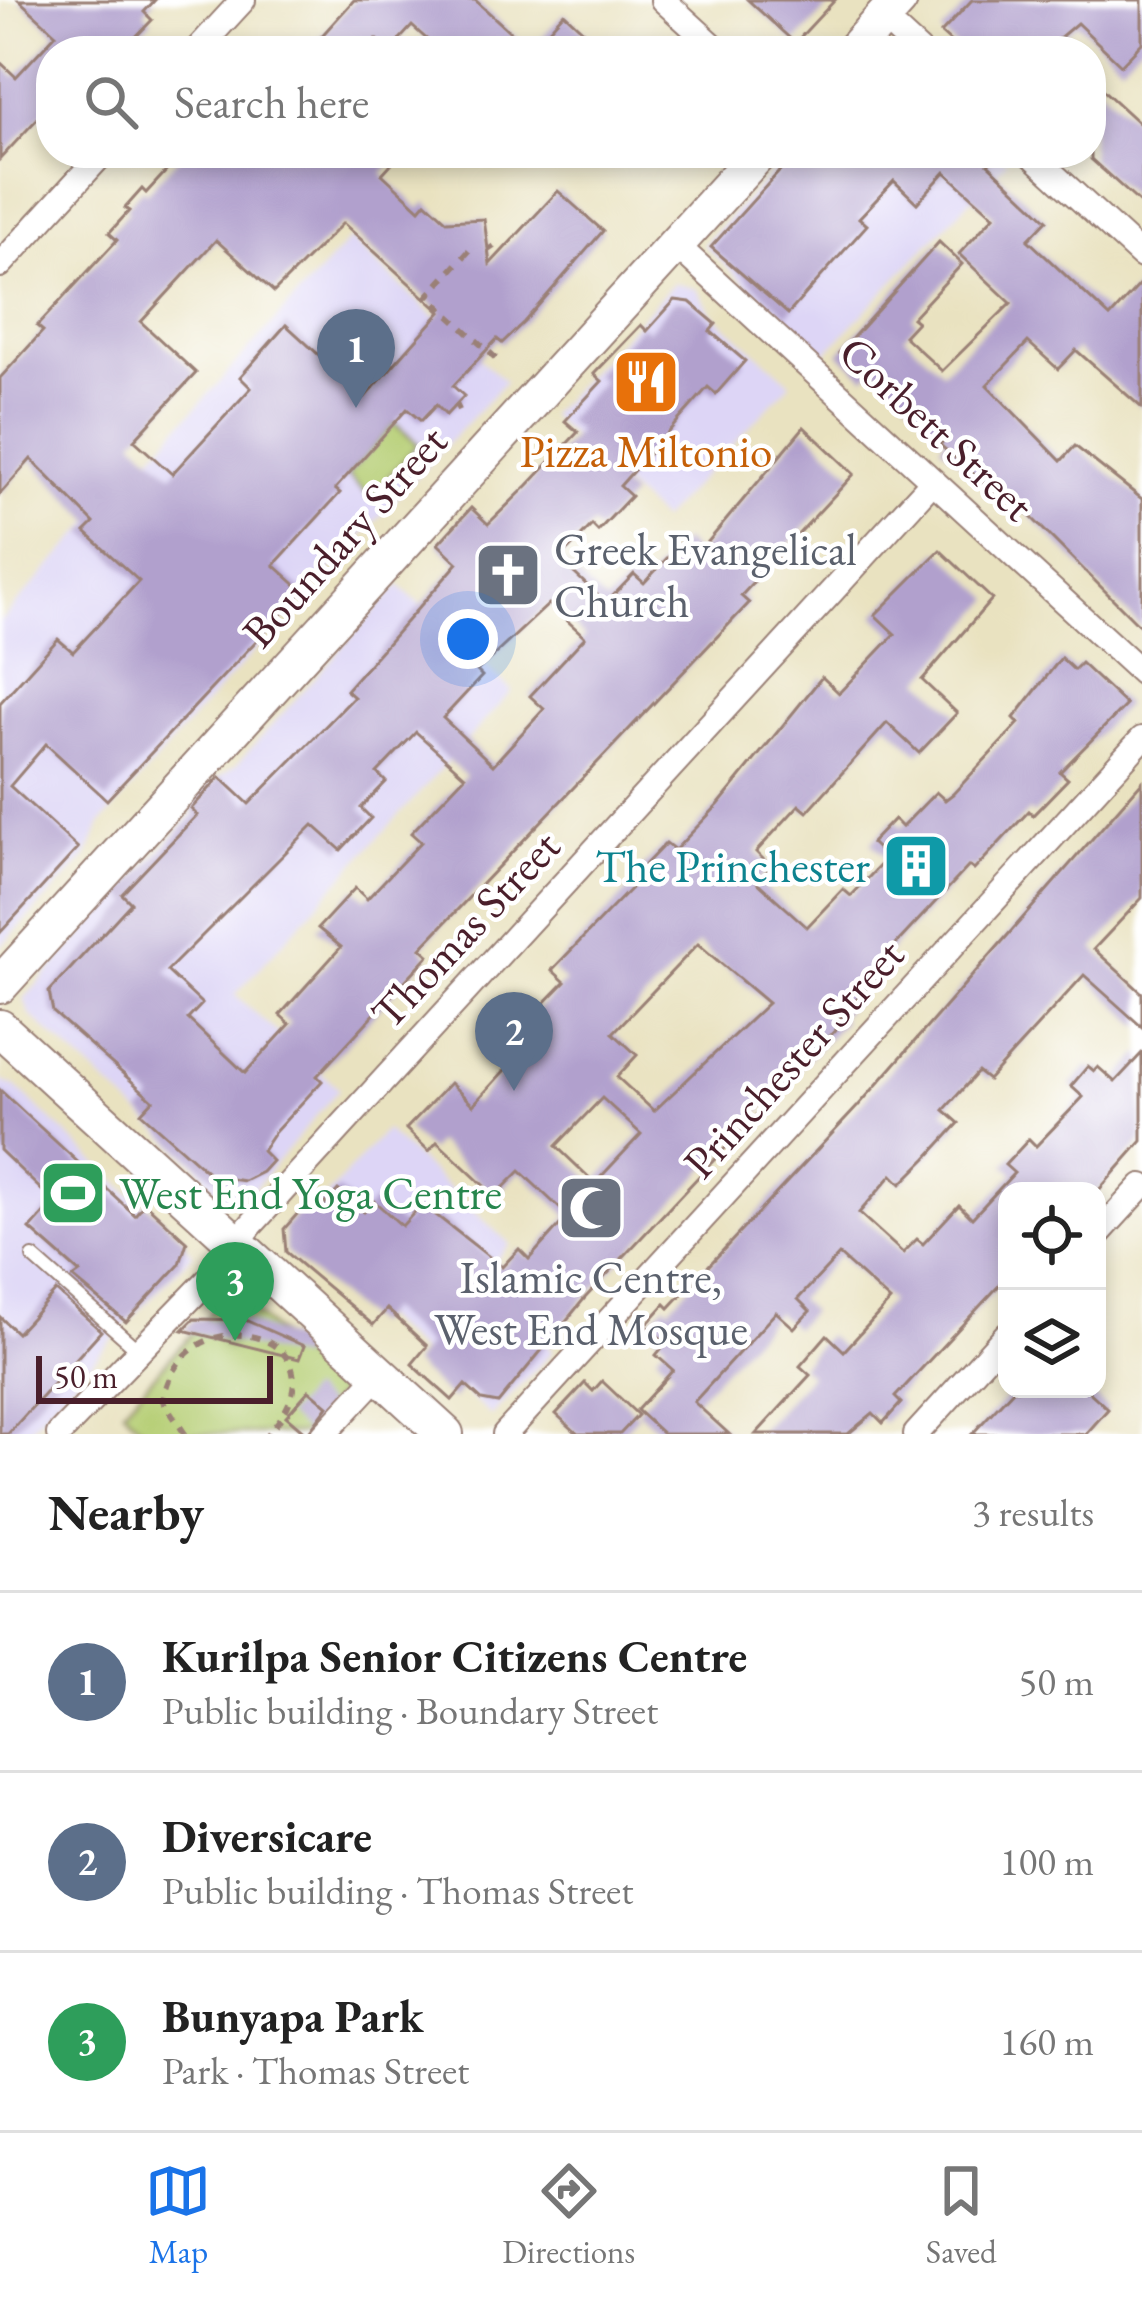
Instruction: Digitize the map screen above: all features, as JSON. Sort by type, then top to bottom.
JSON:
[{"type":"street","points":[[210,36],[243,0]]},
{"type":"street","points":[[663,0],[703,36]]},
{"type":"street","points":[[867,36],[891,9],[909,36]]},
{"type":"street","points":[[0,265],[89,168]]},
{"type":"street","name":"Boundary Street","points":[[0,985],[745,168]]},
{"type":"street","points":[[1046,168],[1142,256]]},
{"type":"street","name":"Corbett Street","points":[[675,244],[1142,673]]},
{"type":"street","name":"Thomas Street","points":[[59,1434],[136,1349],[208,1280],[933,481]]},
{"type":"street","name":"Princhester Street","points":[[506,1434],[1142,739]]},
{"type":"street","points":[[0,1028],[445,1434]]},
{"type":"street","points":[[1106,1225],[1142,1186]]},
{"type":"street","points":[[916,1434],[998,1344]]},
{"type":"street","points":[[323,1434],[379,1375]]},
{"type":"lane","points":[[32,1257],[136,1349]]},
{"type":"path","points":[[469,251],[428,296],[501,363]]},
{"type":"path","points":[[185,1434],[163,1401],[166,1382],[192,1352],[214,1336],[230,1332],[258,1335],[280,1348],[291,1366],[296,1384],[287,1411],[268,1434]]},
{"type":"shaded area","points":[[777,168],[1000,168],[824,355],[703,245]]},
{"type":"shaded area","points":[[350,239],[505,382],[198,712],[101,824],[86,858],[0,947],[0,622]]},
{"type":"shaded area","points":[[674,283],[697,289],[712,313],[791,383],[661,520],[549,415]]},
{"type":"shaded area","points":[[399,585],[512,691],[235,995],[339,1089],[253,1190],[221,1200],[198,1166],[31,1016],[24,999],[193,814],[197,793],[236,765]]},
{"type":"shaded area","points":[[0,1080],[16,1087],[193,1253],[24,1434],[0,1434]]},
{"type":"shaded area","points":[[385,1130],[510,1244],[477,1281],[553,1351],[491,1416],[291,1237]]},
{"type":"green space","points":[[394,423],[418,444],[371,497],[347,475]]},
{"type":"green space","points":[[231,1290],[340,1393],[302,1434],[148,1434],[123,1410]]},
{"type":"building","points":[[19,0],[155,0],[144,12],[152,20],[137,36],[56,34]]},
{"type":"building","points":[[354,0],[475,0],[515,36],[423,36],[412,26],[403,36],[322,36]]},
{"type":"building","points":[[748,0],[835,0],[802,36],[787,36]]},
{"type":"building","points":[[972,0],[1142,0],[1142,43],[1121,65],[1106,51],[1106,36],[1091,36],[1077,23],[1062,36],[941,33]]},
{"type":"building","points":[[564,13],[589,36],[543,36]]},
{"type":"building","points":[[36,56],[36,120],[0,159],[0,62],[16,77]]},
{"type":"building","points":[[1106,93],[1142,126],[1142,205],[1101,168],[1106,168]]},
{"type":"building","points":[[169,168],[387,168],[382,174],[420,209],[426,202],[447,221],[484,219],[490,264],[558,191],[603,231],[524,322],[502,343],[497,339],[453,386],[464,396],[446,415],[436,405],[421,421],[407,409],[335,489],[340,493],[274,565],[303,591],[107,800],[46,744],[10,786],[78,848],[0,933],[0,703],[58,639],[73,652],[139,581],[85,532],[94,523],[31,459],[0,494],[0,378],[43,331],[37,326],[117,240],[109,233],[142,189],[146,193]],"holes":[[[343,223],[441,312],[365,397],[286,325],[240,377],[251,388],[172,474],[134,440],[196,373],[141,322],[216,240],[274,292]]]},
{"type":"building","points":[[782,168],[992,168],[1047,220],[1028,240],[1110,317],[1142,282],[1142,408],[1076,350],[1058,369],[1028,342],[987,385],[1061,461],[1075,446],[1142,499],[1142,628],[1010,496],[1005,501],[940,445],[946,437],[874,367],[865,377],[839,353],[939,242],[962,264],[912,318],[917,322],[904,336],[942,371],[1011,303],[959,254],[994,216],[945,172],[917,203],[894,181],[859,218],[867,225],[788,314],[711,247]]},
{"type":"building","points":[[675,300],[690,302],[716,324],[710,331],[745,361],[716,394],[708,387],[620,486],[631,496],[598,531],[592,525],[559,559],[606,603],[634,574],[644,583],[683,541],[697,555],[804,427],[854,474],[741,596],[749,603],[421,948],[429,955],[317,1076],[322,1081],[274,1133],[262,1151],[272,1161],[262,1172],[244,1181],[212,1176],[141,1113],[153,1100],[53,1012],[49,992],[131,903],[122,894],[197,815],[191,809],[220,777],[249,804],[354,697],[346,690],[458,563],[438,544],[471,508],[488,524],[528,485],[578,432],[565,421],[602,381],[594,374],[641,325],[647,331]],"holes":[[[549,604],[585,637],[530,696],[544,709],[493,765],[443,718],[482,676],[477,671]],[[416,732],[465,776],[411,833],[421,842],[367,899],[355,888],[318,928],[341,947],[280,1015],[290,1024],[245,1073],[188,1019],[202,1004],[167,971],[313,825],[341,850],[371,818],[361,808],[386,782],[377,773]]]},
{"type":"building","points":[[940,550],[992,599],[922,680],[957,713],[919,753],[887,723],[807,812],[799,805],[756,852],[771,867],[757,882],[807,927],[843,889],[851,896],[887,858],[871,843],[894,819],[902,827],[936,792],[945,800],[953,794],[1019,723],[1014,718],[1061,658],[1074,670],[1081,663],[1126,705],[1060,772],[1068,779],[1033,815],[1029,811],[974,870],[969,866],[868,974],[875,980],[840,1017],[844,1021],[584,1299],[498,1403],[482,1400],[465,1385],[452,1400],[412,1364],[427,1346],[387,1309],[373,1325],[286,1252],[284,1229],[314,1195],[325,1204],[338,1190],[364,1212],[374,1201],[402,1226],[422,1204],[502,1267],[519,1249],[529,1259],[568,1216],[520,1171],[495,1196],[437,1142],[429,1151],[406,1129],[450,1083],[473,1105],[545,1026],[533,1015],[565,982],[552,970],[640,879],[635,875],[666,843],[675,850],[719,804],[822,677],[839,693],[895,634],[875,615]],"holes":[[[698,944],[768,1003],[654,1111],[617,1077],[637,1055],[613,1033]],[[602,1098],[641,1134],[595,1183],[556,1146]]]},
{"type":"building","points":[[1142,782],[1142,898],[1094,949],[1142,993],[1142,1027],[1084,975],[988,1080],[978,1072],[944,1110],[959,1123],[927,1158],[901,1184],[892,1175],[859,1213],[903,1253],[917,1239],[923,1244],[959,1205],[972,1218],[998,1190],[998,1287],[895,1397],[901,1403],[883,1423],[873,1413],[848,1434],[756,1434],[810,1375],[800,1366],[827,1335],[844,1351],[890,1301],[839,1255],[798,1299],[810,1311],[794,1328],[776,1312],[694,1402],[729,1434],[663,1434],[637,1410],[673,1370],[656,1355],[666,1343],[646,1325],[665,1304],[669,1308],[858,1106]]},
{"type":"building","points":[[1142,1053],[1142,1141],[1106,1182],[1006,1182],[1014,1173],[1005,1165],[1029,1139],[1036,1146],[1083,1097],[1071,1086],[1088,1066],[1094,1071],[1098,1067],[1115,1082]]},
{"type":"building","points":[[0,1090],[135,1215],[145,1203],[187,1242],[180,1264],[126,1322],[73,1278],[80,1273],[30,1229],[54,1202],[0,1150]]},
{"type":"building","points":[[56,1291],[101,1331],[8,1434],[0,1434],[0,1317],[17,1333]]},
{"type":"building","points":[[194,1319],[245,1320],[304,1346],[299,1359],[183,1330]]},
{"type":"building","points":[[602,1381],[638,1415],[620,1434],[578,1434],[556,1414],[585,1383],[593,1391]]},
{"type":"building","points":[[309,1390],[328,1406],[307,1434],[286,1416]]},
{"type":"building","points":[[1006,1398],[1096,1398],[1108,1409],[1086,1434],[972,1434]]},
{"type":"place","name":"Pizza Miltonio","points":[[646,382]]},
{"type":"place","name":"Kurilpa Senior Citizens Centre","points":[[356,408]]},
{"type":"place","name":"Greek Evangelical Church","points":[[508,575]]},
{"type":"place","name":"The Princhester","points":[[916,866]]},
{"type":"place","name":"Diversicare","points":[[514,1091]]},
{"type":"place","name":"West End Yoga Centre","points":[[73,1193]]},
{"type":"place","name":"Islamic Centre, West End Mosque","points":[[591,1208]]},
{"type":"place","name":"Bunyapa Park","points":[[235,1341]]}]
